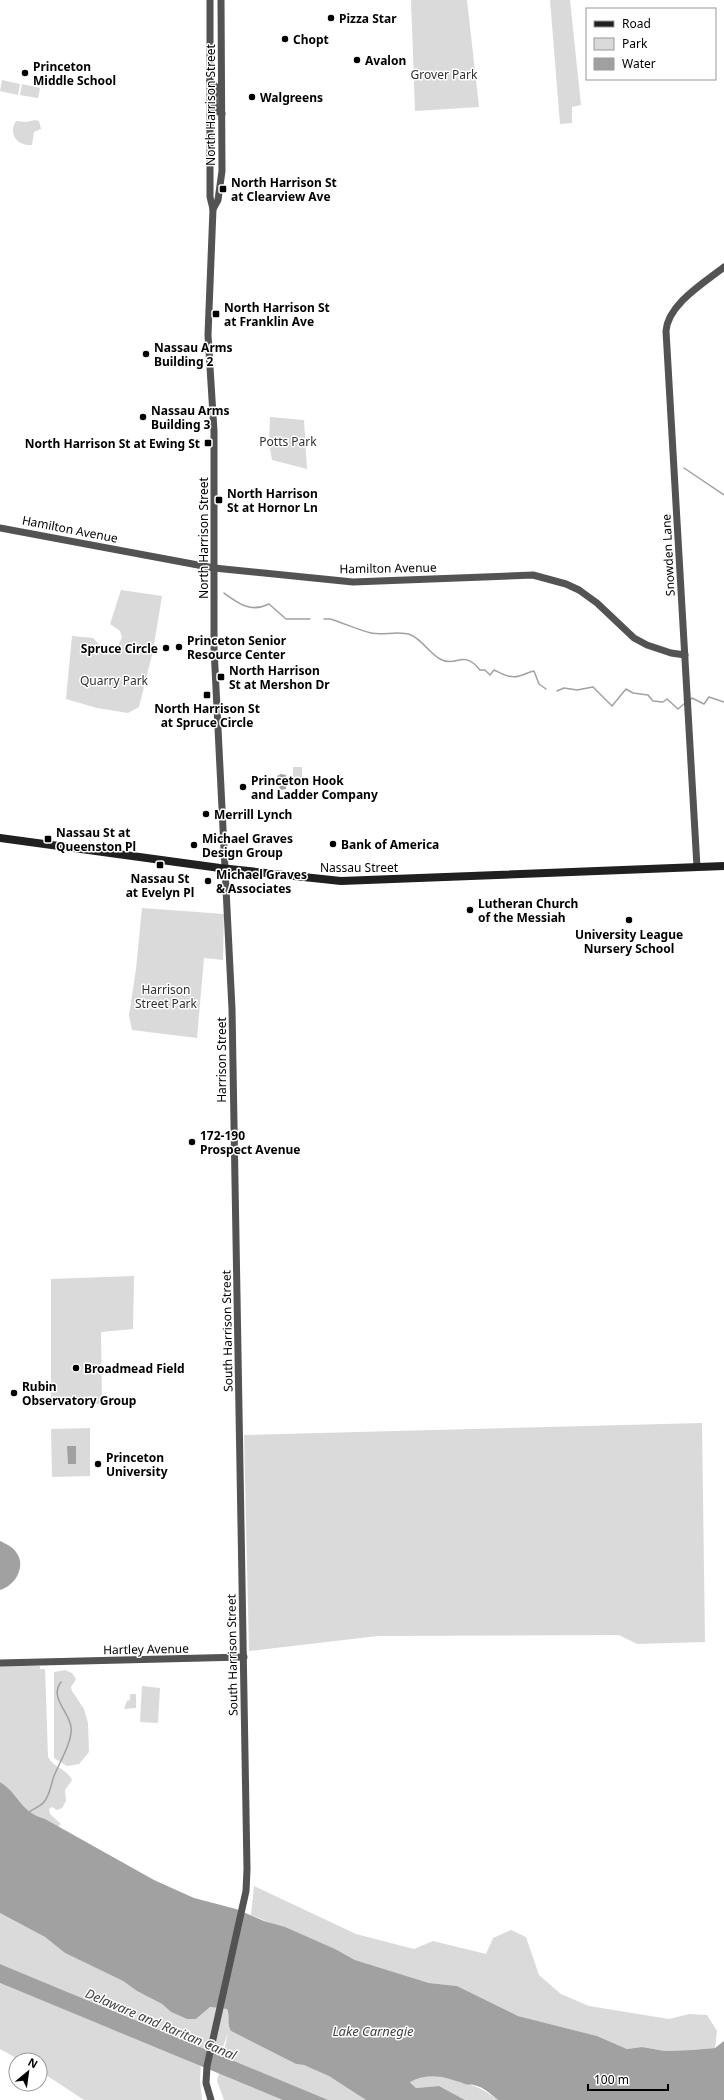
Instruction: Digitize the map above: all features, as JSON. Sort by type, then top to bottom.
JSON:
[{"type":"main road","name":"Nassau Street","points":[[0,838],[322,880],[355,881],[724,866]]},
{"type":"street","name":"North Harrison Street","points":[[210,0],[210,198],[213,209],[208,335],[214,431],[214,648],[225,868]]},
{"type":"street","name":"North Harrison Street","points":[[213,209],[218,200],[222,171],[221,0]]},
{"type":"street","points":[[210,63],[212,55],[222,47]]},
{"type":"street","points":[[210,81],[215,86],[215,108],[222,114]]},
{"type":"street","points":[[210,143],[222,137]]},
{"type":"street","name":"Snowden Lane","points":[[697,867],[666,325],[670,315],[676,307],[724,267]]},
{"type":"street","name":"Hamilton Avenue","points":[[0,528],[214,568],[353,582],[533,575],[566,584],[579,590],[597,603],[634,638],[647,645],[671,654],[685,655]]},
{"type":"street","name":"Harrison Street","points":[[225,868],[232,1008],[236,1251]]},
{"type":"street","name":"South Harrison Street","points":[[211,2100],[206,2083],[207,2066],[244,1899],[247,1869],[236,1251]]},
{"type":"street","name":"Hartley Avenue","points":[[0,1663],[244,1657]]},
{"type":"green space","name":"Grover Park","points":[[411,0],[467,0],[479,107],[415,111]]},
{"type":"green space","points":[[550,0],[570,0],[581,105],[572,107],[572,123],[560,124]]},
{"type":"green space","points":[[2,80],[20,84],[18,95],[0,91]]},
{"type":"green space","points":[[22,84],[40,88],[38,98],[20,95]]},
{"type":"green space","points":[[35,120],[39,121],[41,129],[34,132],[32,145],[22,144],[15,138],[14,135],[13,130],[16,121],[26,122]]},
{"type":"green space","name":"Potts Park","points":[[270,417],[304,420],[307,469],[272,460],[269,443]]},
{"type":"green space","name":"Quarry Park","points":[[121,590],[162,596],[153,651],[139,707],[128,713],[97,708],[66,699],[72,636],[93,638],[102,647],[113,649],[118,646],[122,637],[120,631],[110,624]]},
{"type":"green space","points":[[293,767],[302,767],[302,785],[293,786]]},
{"type":"green space","name":"Harrison Street Park","points":[[142,908],[224,914],[223,960],[204,958],[197,1038],[132,1030],[129,1015],[136,969]]},
{"type":"green space","name":"Broadmead Field","points":[[134,1276],[133,1329],[101,1332],[102,1404],[51,1403],[51,1279]]},
{"type":"green space","points":[[702,1423],[705,1642],[637,1644],[619,1635],[378,1636],[249,1651],[244,1435]]},
{"type":"green space","points":[[90,1428],[90,1476],[52,1477],[51,1429]]},
{"type":"green space","points":[[0,1665],[40,1666],[40,1669],[45,1669],[48,1757],[54,1764],[67,1773],[72,1780],[65,1790],[66,1801],[62,1808],[57,1810],[52,1807],[49,1809],[50,1814],[61,1824],[58,1827],[27,1810],[20,1804],[7,1787],[0,1782]]},
{"type":"green space","points":[[65,1670],[72,1673],[76,1679],[71,1687],[84,1709],[88,1723],[89,1752],[79,1764],[67,1766],[54,1758],[54,1672]]},
{"type":"green space","points":[[142,1686],[160,1688],[158,1723],[140,1722]]},
{"type":"green space","points":[[130,1694],[136,1694],[136,1708],[124,1709],[127,1701],[130,1700]]},
{"type":"green space","points":[[254,1886],[356,1934],[414,1949],[433,1941],[486,1954],[493,1938],[511,1930],[526,1937],[539,1975],[561,1994],[589,2006],[669,2019],[689,2014],[707,2015],[717,2031],[715,2048],[665,2051],[642,2047],[627,2049],[597,2036],[518,2016],[457,1986],[429,1983],[355,1960],[335,1949],[251,1915]]},
{"type":"green space","points":[[0,1913],[45,1937],[65,1953],[123,1981],[137,1991],[162,2004],[171,2012],[187,2019],[196,2019],[210,2007],[227,2009],[231,2031],[296,2064],[324,2073],[342,2083],[366,2100],[224,2100],[217,2081],[228,2033],[220,2055],[0,1964]]},
{"type":"green space","points":[[0,1983],[97,2023],[201,2063],[200,2080],[202,2100],[84,2100],[48,2076],[48,2052],[8,2052],[8,2053],[0,2049]]},
{"type":"green space","points":[[440,2075],[485,2091],[498,2100],[465,2100],[439,2086],[416,2088],[410,2081],[427,2076]]},
{"type":"water","points":[[281,774],[286,775],[286,789],[280,790],[277,776]]},
{"type":"water","points":[[67,1446],[76,1446],[76,1464],[68,1464]]},
{"type":"water","points":[[0,1541],[9,1545],[19,1557],[20,1569],[15,1580],[0,1590]]},
{"type":"water","name":"Lake Carnegie","points":[[0,1782],[12,1792],[30,1812],[154,1880],[194,1898],[236,1909],[264,1921],[285,1927],[335,1949],[355,1960],[429,1983],[457,1986],[518,2016],[597,2036],[627,2049],[642,2047],[665,2051],[692,2050],[715,2048],[724,2041],[724,2100],[498,2100],[481,2087],[451,2079],[431,2076],[410,2082],[416,2088],[439,2086],[465,2100],[366,2100],[329,2076],[304,2065],[296,2064],[231,2031],[227,2009],[210,2007],[196,2019],[187,2019],[171,2012],[162,2004],[137,1991],[123,1981],[65,1953],[45,1937],[0,1913]]},
{"type":"water","points":[[0,1964],[328,2100],[283,2100],[0,1983]]},
{"type":"waterway","points":[[684,468],[724,495]]},
{"type":"waterway","points":[[224,593],[245,606],[256,608],[269,604],[286,619],[310,619]]},
{"type":"waterway","points":[[324,619],[330,619],[376,634],[401,633],[411,635],[442,660],[452,662],[464,659],[474,664],[480,670],[485,670],[490,675],[494,670],[512,677],[521,676],[534,671],[539,684],[546,689]]},
{"type":"waterway","points":[[557,691],[564,688],[577,690],[593,687],[612,706],[626,689],[633,693],[648,695],[653,701],[663,702],[667,699],[678,709],[685,703]]},
{"type":"waterway","points":[[690,700],[692,698],[704,704],[709,697],[724,702]]},
{"type":"waterway","points":[[29,1812],[41,1805],[46,1799],[70,1739],[70,1721],[58,1699],[57,1694],[61,1682]]},
{"type":"place","name":"Pizza Star","points":[[331,18]]},
{"type":"place","name":"Chopt","points":[[285,39]]},
{"type":"place","name":"Avalon","points":[[357,60]]},
{"type":"place","name":"Princeton Middle School","points":[[25,73]]},
{"type":"place","name":"Walgreens","points":[[252,97]]},
{"type":"place","name":"North Harrison St at Clearview Ave","points":[[223,189]]},
{"type":"place","name":"North Harrison St at Franklin Ave","points":[[216,314]]},
{"type":"place","name":"Nassau Arms Building 2","points":[[146,354]]},
{"type":"place","name":"Nassau Arms Building 3","points":[[143,417]]},
{"type":"place","name":"North Harrison St at Ewing St","points":[[208,443]]},
{"type":"place","name":"North Harrison St at Hornor Ln","points":[[219,500]]},
{"type":"place","name":"Princeton Senior Resource Center","points":[[179,647]]},
{"type":"place","name":"Spruce Circle","points":[[166,648]]},
{"type":"place","name":"North Harrison St at Mershon Dr","points":[[221,677]]},
{"type":"place","name":"North Harrison St at Spruce Circle","points":[[207,695]]},
{"type":"place","name":"Princeton Hook and Ladder Company","points":[[243,787]]},
{"type":"place","name":"Merrill Lynch","points":[[206,814]]},
{"type":"place","name":"Nassau St at Queenston Pl","points":[[48,839]]},
{"type":"place","name":"Bank of America","points":[[333,844]]},
{"type":"place","name":"Michael Graves Design Group","points":[[194,845]]},
{"type":"place","name":"Nassau St at Evelyn Pl","points":[[160,865]]},
{"type":"place","name":"Michael Graves & Associates","points":[[208,881]]},
{"type":"place","name":"Lutheran Church of the Messiah","points":[[470,910]]},
{"type":"place","name":"University League Nursery School","points":[[629,920]]},
{"type":"place","name":"172-190 Prospect Avenue","points":[[192,1142]]},
{"type":"place","name":"Broadmead Field","points":[[76,1368]]},
{"type":"place","name":"Rubin Observatory Group","points":[[14,1393]]},
{"type":"place","name":"Princeton University","points":[[98,1464]]},
{"type":"water label","name":"Delaware and Raritan Canal","points":[[161,2024]]}]
